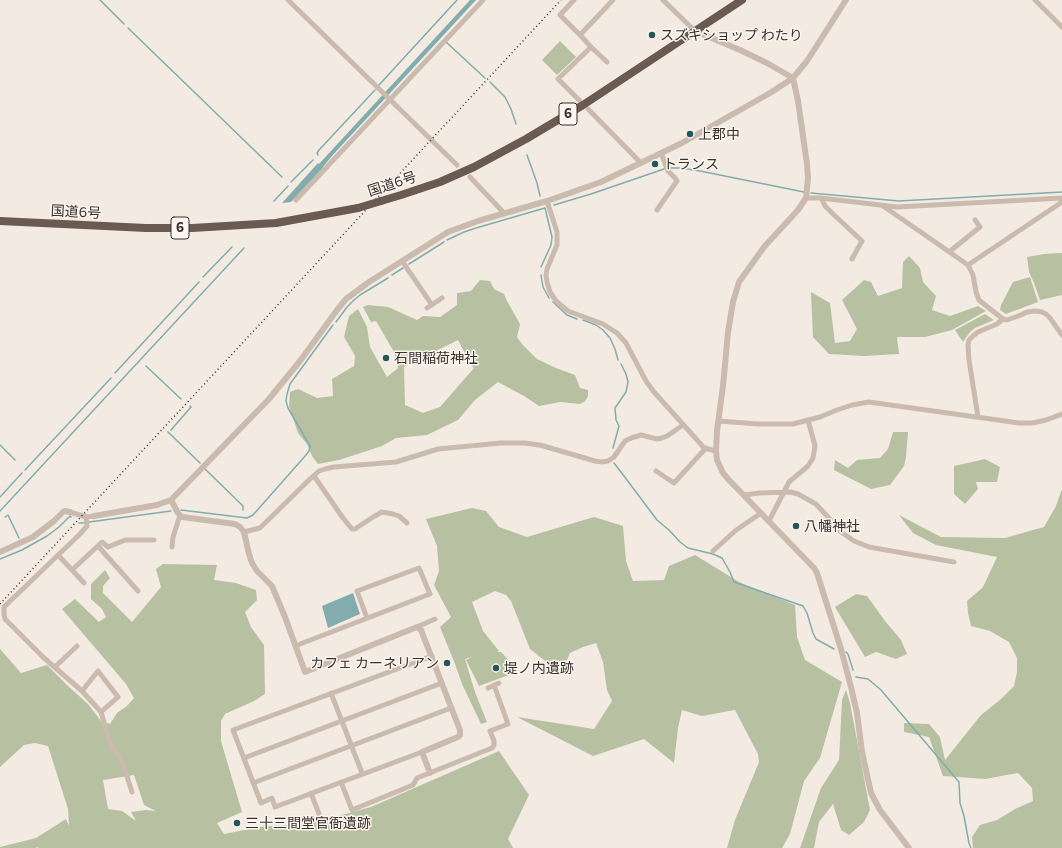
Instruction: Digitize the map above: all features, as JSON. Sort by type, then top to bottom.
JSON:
[{"type":"highway","name":"国道6号","points":[[0,221],[146,228],[192,228],[276,223],[358,208],[440,182],[499,154],[583,105],[742,0]]},
{"type":"street","points":[[288,0],[457,165]]},
{"type":"street","points":[[296,200],[386,97],[483,0]]},
{"type":"street","points":[[574,0],[560,16],[607,62]]},
{"type":"street","points":[[580,35],[613,0]]},
{"type":"street","points":[[663,0],[695,31],[740,50],[793,78],[798,101],[807,164],[808,178],[806,198],[798,210],[764,247],[739,282],[733,302],[728,332],[718,421],[716,451],[717,460],[723,473],[814,568],[817,573],[851,687],[857,713],[862,752],[871,793],[880,810],[909,848]]},
{"type":"street","points":[[0,552],[33,537],[65,511],[86,517],[157,505],[171,500],[274,394],[346,299],[369,282],[448,232],[478,221],[547,201],[601,182],[702,132],[793,78],[807,61],[846,0]]},
{"type":"street","points":[[1035,0],[1062,27]]},
{"type":"street","points":[[580,101],[558,79],[591,47]]},
{"type":"street","points":[[588,109],[641,163]]},
{"type":"street","points":[[657,210],[677,181],[668,171],[661,153]]},
{"type":"street","points":[[470,177],[504,213]]},
{"type":"street","points":[[806,198],[821,198],[897,207],[1062,198]]},
{"type":"street","points":[[821,198],[825,206],[862,241],[852,259]]},
{"type":"street","points":[[547,201],[557,232],[557,245],[546,275],[550,292],[556,301],[568,311],[603,324],[617,333],[626,343],[646,381],[698,441],[706,448],[716,451]]},
{"type":"street","points":[[968,265],[1062,202]]},
{"type":"street","points":[[882,205],[968,265],[973,275],[976,292],[985,306],[1003,319],[1007,320],[1027,312],[1042,312],[1050,318],[1062,335]]},
{"type":"street","points":[[949,252],[980,227],[975,220]]},
{"type":"street","points":[[402,261],[430,306],[442,298]]},
{"type":"street","points":[[978,417],[969,360],[969,340],[978,332],[997,324],[1003,319]]},
{"type":"street","points":[[718,421],[758,424],[793,424],[820,417],[837,410],[869,402],[1019,423],[1033,423],[1062,414]]},
{"type":"street","points":[[769,521],[789,482],[808,466],[813,458],[815,446],[808,420]]},
{"type":"street","points":[[244,532],[260,528],[314,476],[322,470],[334,467],[396,462],[438,449],[501,443],[540,445],[602,462],[608,461],[614,457],[625,441],[630,438],[641,435],[657,439],[662,438],[683,425]]},
{"type":"street","points":[[656,471],[674,483],[706,448]]},
{"type":"street","points":[[314,476],[352,529],[355,530],[382,512],[399,516],[407,523]]},
{"type":"street","points":[[744,495],[784,492],[798,494],[812,502],[841,532],[854,541],[869,547],[954,562]]},
{"type":"street","points":[[171,500],[182,517],[235,524],[244,532],[252,563],[257,571],[272,586],[305,672],[435,619]]},
{"type":"street","points":[[713,551],[735,530],[761,513]]},
{"type":"street","points":[[172,547],[173,536],[180,516]]},
{"type":"street","points":[[86,517],[87,526],[73,542],[4,607],[5,619],[44,658],[82,691],[101,712],[111,746],[122,760],[132,792]]},
{"type":"street","points":[[72,570],[102,542],[108,547],[125,540],[154,540]]},
{"type":"street","points":[[98,546],[138,591]]},
{"type":"street","points":[[58,555],[84,583]]},
{"type":"street","points":[[295,646],[430,594],[419,568],[357,591],[367,618]]},
{"type":"street","points":[[417,627],[422,630],[432,656],[451,708],[460,730],[460,735],[422,752],[362,773],[275,807],[272,798],[261,803],[233,730],[432,656]]},
{"type":"street","points":[[55,667],[76,646]]},
{"type":"street","points":[[82,691],[98,672],[118,697],[101,712]]},
{"type":"street","points":[[244,758],[442,683]]},
{"type":"street","points":[[340,782],[352,810],[413,785],[417,778],[492,748],[494,741],[490,731],[508,724],[491,686],[499,683]]},
{"type":"street","points":[[331,693],[362,773]]},
{"type":"street","points":[[253,784],[451,708]]},
{"type":"street","points":[[422,752],[430,773]]},
{"type":"street","points":[[311,793],[321,819]]},
{"type":"green space","points":[[560,41],[576,57],[557,75],[542,60]]},
{"type":"green space","points":[[1062,253],[1062,295],[1040,300],[1029,272],[1027,257]]},
{"type":"green space","points":[[909,256],[920,268],[923,282],[936,296],[932,310],[950,316],[978,306],[986,311],[952,330],[925,337],[897,337],[899,354],[864,356],[829,354],[813,337],[811,292],[830,303],[835,343],[850,341],[857,329],[842,300],[864,280],[871,282],[878,296],[902,288],[903,262]]},
{"type":"green space","points":[[1030,277],[1038,302],[1006,314],[1000,310],[1013,282]]},
{"type":"green space","points":[[480,280],[490,281],[494,289],[504,294],[520,324],[517,337],[522,344],[537,359],[575,375],[580,388],[588,390],[588,396],[585,401],[580,404],[560,402],[539,406],[498,382],[475,400],[458,420],[427,435],[396,438],[382,446],[339,460],[318,464],[312,456],[307,444],[298,433],[289,406],[290,392],[298,389],[317,398],[333,396],[332,379],[354,366],[355,356],[344,337],[349,316],[358,309],[367,327],[370,347],[387,377],[398,368],[394,352],[376,321],[371,322],[363,307],[368,305],[388,307],[417,320],[423,316],[440,317],[457,305],[457,293],[471,291]],"holes":[[[458,340],[474,368],[440,407],[423,413],[405,405],[404,367]]]},
{"type":"green space","points":[[985,314],[994,320],[975,328],[963,342],[955,330]]},
{"type":"green space","points":[[893,432],[908,432],[904,466],[890,485],[871,489],[834,470],[835,460],[848,468],[857,460],[880,458],[888,449]]},
{"type":"green space","points":[[985,459],[1000,467],[997,482],[976,482],[978,489],[965,504],[954,494],[954,466]]},
{"type":"green space","points":[[1062,489],[1062,848],[973,848],[972,837],[980,825],[997,820],[1015,809],[1033,801],[1032,788],[1018,773],[985,779],[943,776],[929,737],[904,732],[904,723],[929,724],[940,737],[945,760],[981,715],[1014,686],[1017,672],[1017,658],[1009,642],[990,631],[971,626],[968,613],[967,601],[983,587],[997,557],[936,545],[913,533],[899,515],[941,537],[1005,538],[1044,527],[1056,506]]},
{"type":"green space","points":[[472,508],[486,511],[499,527],[527,537],[594,517],[623,526],[626,561],[633,581],[664,580],[669,566],[695,555],[739,582],[795,605],[797,637],[805,660],[842,682],[820,758],[804,781],[790,834],[782,848],[727,848],[735,820],[759,762],[758,754],[735,710],[702,716],[682,710],[678,728],[674,763],[644,739],[593,756],[517,717],[594,729],[612,701],[607,690],[603,662],[596,643],[570,653],[566,662],[549,664],[530,649],[511,601],[506,595],[495,591],[472,602],[483,631],[499,651],[497,652],[501,652],[516,668],[517,672],[479,686],[466,660],[472,657],[465,659],[475,692],[487,722],[481,724],[462,684],[440,627],[451,617],[434,585],[439,571],[437,546],[426,519]]},
{"type":"green space","points":[[163,564],[217,565],[214,580],[236,583],[256,590],[257,600],[245,612],[251,627],[264,645],[265,694],[254,701],[225,714],[221,721],[221,741],[242,812],[217,823],[224,834],[260,827],[312,823],[371,807],[499,751],[529,795],[508,839],[513,848],[0,848],[36,838],[66,819],[69,826],[68,809],[48,746],[35,743],[24,745],[0,767],[0,649],[21,673],[47,665],[88,704],[101,721],[110,724],[117,713],[127,706],[134,698],[126,684],[62,609],[75,599],[99,622],[106,617],[102,609],[91,599],[91,584],[105,570],[110,578],[103,586],[103,593],[132,622],[161,587],[156,569]],"holes":[[[134,775],[144,805],[156,811],[146,810],[131,812],[136,821],[122,811],[108,809],[103,780]]]},
{"type":"green space","points":[[856,594],[867,596],[901,640],[907,654],[896,659],[876,652],[865,657],[835,607]]},
{"type":"green space","points":[[846,690],[850,703],[870,810],[864,822],[849,835],[841,830],[833,804],[819,822],[814,848],[800,848],[821,788],[839,760],[842,700]]},
{"type":"water","points":[[470,0],[476,0],[331,157],[323,168],[291,202],[282,203],[318,163],[319,164]]},
{"type":"water","points":[[353,593],[360,614],[328,628],[322,606]]},
{"type":"waterway","points":[[100,0],[124,24]]},
{"type":"waterway","points":[[379,85],[457,0]]},
{"type":"waterway","points":[[128,28],[282,177]]},
{"type":"waterway","points":[[446,42],[485,78]]},
{"type":"waterway","points":[[490,82],[505,97],[516,124]]},
{"type":"waterway","points":[[318,155],[317,153],[319,150],[375,90]]},
{"type":"waterway","points":[[527,155],[540,196]]},
{"type":"waterway","points":[[291,182],[313,160]]},
{"type":"waterway","points":[[670,168],[700,171],[804,192]]},
{"type":"waterway","points":[[554,205],[664,169]]},
{"type":"waterway","points":[[274,201],[288,186]]},
{"type":"waterway","points":[[811,193],[899,201],[1062,192]]},
{"type":"waterway","points":[[447,240],[476,228],[545,208],[552,237],[551,245],[541,267]]},
{"type":"waterway","points":[[409,264],[444,242]]},
{"type":"waterway","points":[[203,277],[232,247]]},
{"type":"waterway","points":[[0,511],[244,248]]},
{"type":"waterway","points":[[392,275],[403,268]]},
{"type":"waterway","points":[[541,275],[543,287],[549,298]]},
{"type":"waterway","points":[[336,322],[354,300],[388,278]]},
{"type":"waterway","points":[[115,373],[199,282]]},
{"type":"waterway","points":[[553,302],[567,315],[577,319]]},
{"type":"waterway","points":[[583,320],[596,325],[603,330],[610,338],[618,360]]},
{"type":"waterway","points":[[181,510],[247,518],[253,515],[306,455],[310,446],[288,408],[286,401],[287,394],[290,384],[333,325]]},
{"type":"waterway","points":[[613,448],[619,426],[616,420],[615,408],[626,392],[628,382],[621,364]]},
{"type":"waterway","points":[[146,366],[181,399]]},
{"type":"waterway","points":[[25,470],[111,378]]},
{"type":"waterway","points":[[171,430],[191,407],[190,406]]},
{"type":"waterway","points":[[168,432],[200,463]]},
{"type":"waterway","points":[[0,445],[15,460]]},
{"type":"waterway","points":[[614,463],[657,520],[680,542],[688,548],[713,554],[722,558],[734,582],[803,606],[816,639],[834,649]]},
{"type":"waterway","points":[[205,469],[243,506],[243,510]]},
{"type":"waterway","points":[[0,497],[22,473]]},
{"type":"waterway","points":[[89,522],[171,511]]},
{"type":"waterway","points":[[5,517],[8,515],[19,538]]},
{"type":"waterway","points":[[0,559],[22,550],[47,536],[70,516],[71,517]]},
{"type":"waterway","points":[[79,523],[84,523]]},
{"type":"waterway","points":[[846,652],[853,670]]},
{"type":"waterway","points":[[856,677],[868,679],[881,690],[959,782],[960,803],[971,848]]},
{"type":"railway","points":[[0,604],[561,0]]},
{"type":"place","name":"スズキショップ わたり","points":[[652,35]]},
{"type":"place","name":"上郡中","points":[[690,134]]},
{"type":"place","name":"トランス","points":[[655,164]]},
{"type":"place","name":"石間稲荷神社","points":[[386,358]]},
{"type":"place","name":"八幡神社","points":[[796,526]]},
{"type":"place","name":"カフェ カーネリアン","points":[[447,663]]},
{"type":"place","name":"堤ノ内遺跡","points":[[496,668]]},
{"type":"place","name":"三十三間堂官衙遺跡","points":[[237,823]]}]
